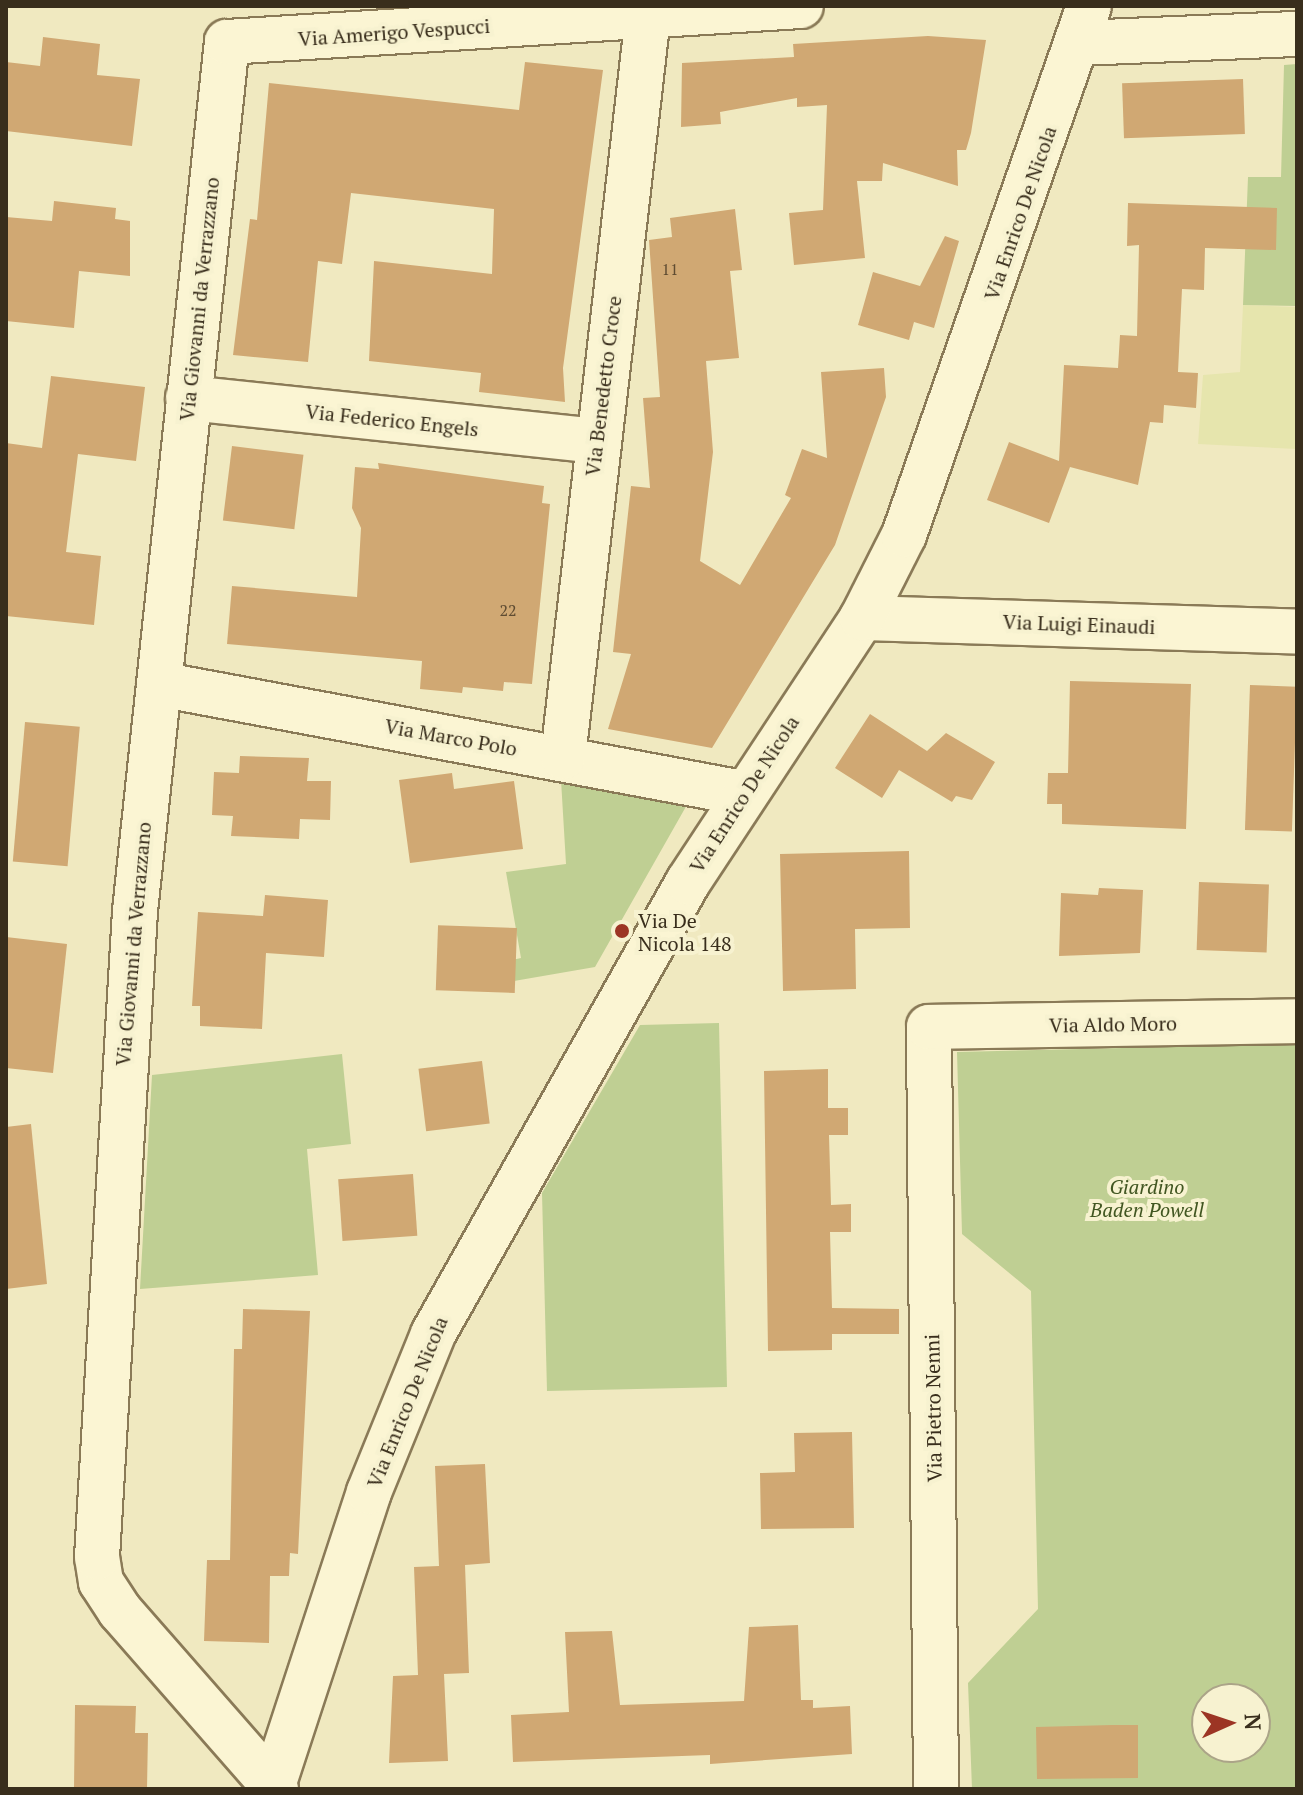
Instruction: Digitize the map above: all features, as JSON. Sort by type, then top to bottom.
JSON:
[{"type":"street","name":"Via Amerigo Vespucci","points":[[227,42],[801,6]]},
{"type":"street","name":"Via Benedetto Croce","points":[[563,757],[596,441],[648,15]]},
{"type":"street","points":[[1085,24],[1297,34]]},
{"type":"street","name":"Via Enrico De Nicola","points":[[274,1788],[369,1492],[427,1345],[552,1113],[742,793],[862,618],[929,472],[1085,24]]},
{"type":"street","name":"Via Giovanni da Verrazzano","points":[[227,42],[117,1111],[97,1557],[120,1611],[274,1788]]},
{"type":"street","name":"Via Federico Engels","points":[[188,398],[596,441]]},
{"type":"street","name":"Via Luigi Einaudi","points":[[862,618],[1297,632]]},
{"type":"street","name":"Via Marco Polo","points":[[159,684],[563,757],[742,793]]},
{"type":"street","name":"Via Aldo Moro","points":[[929,1027],[1297,1021]]},
{"type":"street","name":"Via Pietro Nenni","points":[[929,1027],[936,1789]]},
{"type":"green space","points":[[1297,64],[1297,306],[1243,305],[1248,177],[1281,177],[1284,65]]},
{"type":"green space","points":[[1243,305],[1297,307],[1297,449],[1198,444],[1203,375],[1240,372]]},
{"type":"green space","points":[[561,780],[688,803],[595,967],[514,981],[512,960],[521,958],[506,872],[566,864]]},
{"type":"green space","points":[[719,1023],[727,1387],[547,1391],[542,1193],[640,1025]]},
{"type":"green space","name":"Giardino Baden Powell","points":[[1297,1044],[1297,1789],[972,1789],[968,1683],[1038,1609],[1031,1291],[962,1234],[957,1052]]},
{"type":"green space","points":[[342,1054],[351,1144],[307,1149],[318,1275],[140,1289],[152,1075]]},
{"type":"building","points":[[928,36],[986,40],[971,133],[966,150],[957,150],[958,186],[883,163],[882,181],[857,181],[865,258],[794,265],[789,213],[823,210],[827,105],[797,107],[797,98],[720,112],[721,124],[681,127],[682,63],[794,57],[793,44]]},
{"type":"building","points":[[43,37],[100,44],[97,75],[140,79],[132,146],[6,131],[6,62],[40,66]]},
{"type":"building","points":[[525,62],[603,70],[563,368],[565,402],[479,392],[481,373],[369,361],[374,261],[492,274],[494,209],[351,193],[342,264],[318,261],[308,362],[233,355],[250,219],[257,220],[269,83],[519,110]]},
{"type":"building","points":[[1243,79],[1245,134],[1124,138],[1122,83]]},
{"type":"building","points":[[54,201],[116,208],[115,219],[130,221],[130,276],[79,271],[74,328],[6,321],[6,217],[52,221]]},
{"type":"building","points":[[1128,203],[1277,208],[1276,250],[1205,248],[1204,290],[1182,289],[1178,372],[1198,373],[1196,408],[1164,405],[1163,423],[1150,422],[1138,485],[1070,467],[1049,523],[987,500],[1009,442],[1059,461],[1064,365],[1118,368],[1120,335],[1137,336],[1139,245],[1127,246]]},
{"type":"building","points":[[735,209],[742,270],[730,271],[739,358],[706,361],[713,452],[700,561],[740,585],[791,498],[785,495],[802,449],[827,458],[821,372],[884,368],[886,397],[835,545],[712,748],[608,729],[631,654],[613,652],[631,486],[650,488],[643,398],[660,397],[649,240],[672,237],[670,218]]},
{"type":"building","points":[[945,236],[959,241],[934,328],[914,322],[909,340],[858,325],[873,272],[920,286]]},
{"type":"building","points":[[51,376],[145,387],[136,461],[78,454],[66,552],[101,556],[94,625],[6,616],[6,443],[42,448]]},
{"type":"building","points":[[232,446],[303,455],[294,529],[223,520]]},
{"type":"building","points":[[378,463],[544,486],[542,503],[550,504],[532,684],[504,682],[503,691],[463,687],[462,693],[420,689],[422,661],[227,644],[232,586],[357,597],[361,528],[352,508],[355,467],[379,469]]},
{"type":"building","points":[[1070,681],[1191,684],[1186,829],[1062,824],[1062,804],[1047,804],[1048,773],[1068,773]]},
{"type":"building","points":[[1250,685],[1297,687],[1292,832],[1245,830]]},
{"type":"building","points":[[870,714],[927,751],[946,733],[995,762],[972,800],[956,796],[952,802],[899,770],[882,798],[835,768]]},
{"type":"building","points":[[25,722],[80,727],[68,866],[13,861]]},
{"type":"building","points":[[240,756],[309,758],[307,781],[331,781],[330,820],[300,819],[299,839],[231,836],[233,816],[212,815],[214,772],[239,773]]},
{"type":"building","points":[[452,773],[454,789],[514,781],[523,849],[410,863],[399,780]]},
{"type":"building","points":[[909,851],[910,928],[855,929],[856,989],[783,991],[780,854]]},
{"type":"building","points":[[1199,882],[1269,884],[1267,952],[1197,950]]},
{"type":"building","points":[[1099,888],[1143,890],[1140,953],[1059,956],[1061,893],[1098,895]]},
{"type":"building","points":[[265,895],[328,900],[324,957],[266,953],[262,1029],[200,1026],[200,1006],[192,1006],[198,912],[263,916]]},
{"type":"building","points":[[438,925],[517,928],[515,993],[436,990]]},
{"type":"building","points":[[6,937],[67,944],[53,1073],[6,1068]]},
{"type":"building","points":[[482,1061],[490,1124],[426,1131],[418,1069]]},
{"type":"building","points":[[828,1069],[828,1108],[848,1108],[848,1135],[829,1135],[831,1205],[851,1204],[851,1232],[830,1232],[832,1308],[899,1309],[899,1334],[832,1334],[832,1350],[768,1351],[764,1071]]},
{"type":"building","points":[[31,1124],[47,1284],[6,1289],[6,1127]]},
{"type":"building","points":[[413,1174],[417,1236],[343,1241],[338,1179]]},
{"type":"building","points":[[243,1309],[310,1311],[298,1554],[290,1553],[289,1576],[270,1576],[269,1643],[204,1641],[207,1560],[230,1560],[234,1349],[242,1349]]},
{"type":"building","points":[[852,1432],[854,1528],[761,1529],[760,1473],[795,1472],[794,1433]]},
{"type":"building","points":[[485,1464],[490,1563],[465,1565],[469,1673],[444,1674],[448,1761],[389,1763],[393,1676],[418,1675],[414,1567],[439,1566],[435,1466]]},
{"type":"building","points":[[798,1625],[801,1700],[813,1700],[813,1708],[850,1706],[852,1754],[710,1764],[710,1755],[513,1762],[511,1715],[569,1712],[565,1632],[612,1631],[620,1705],[744,1701],[749,1627]]},
{"type":"building","points":[[75,1705],[136,1706],[135,1733],[148,1733],[147,1789],[74,1789]]},
{"type":"building","points":[[1138,1725],[1138,1778],[1037,1779],[1036,1727]]},
{"type":"place","name":"Via De Nicola 148","points":[[622,931]]}]
